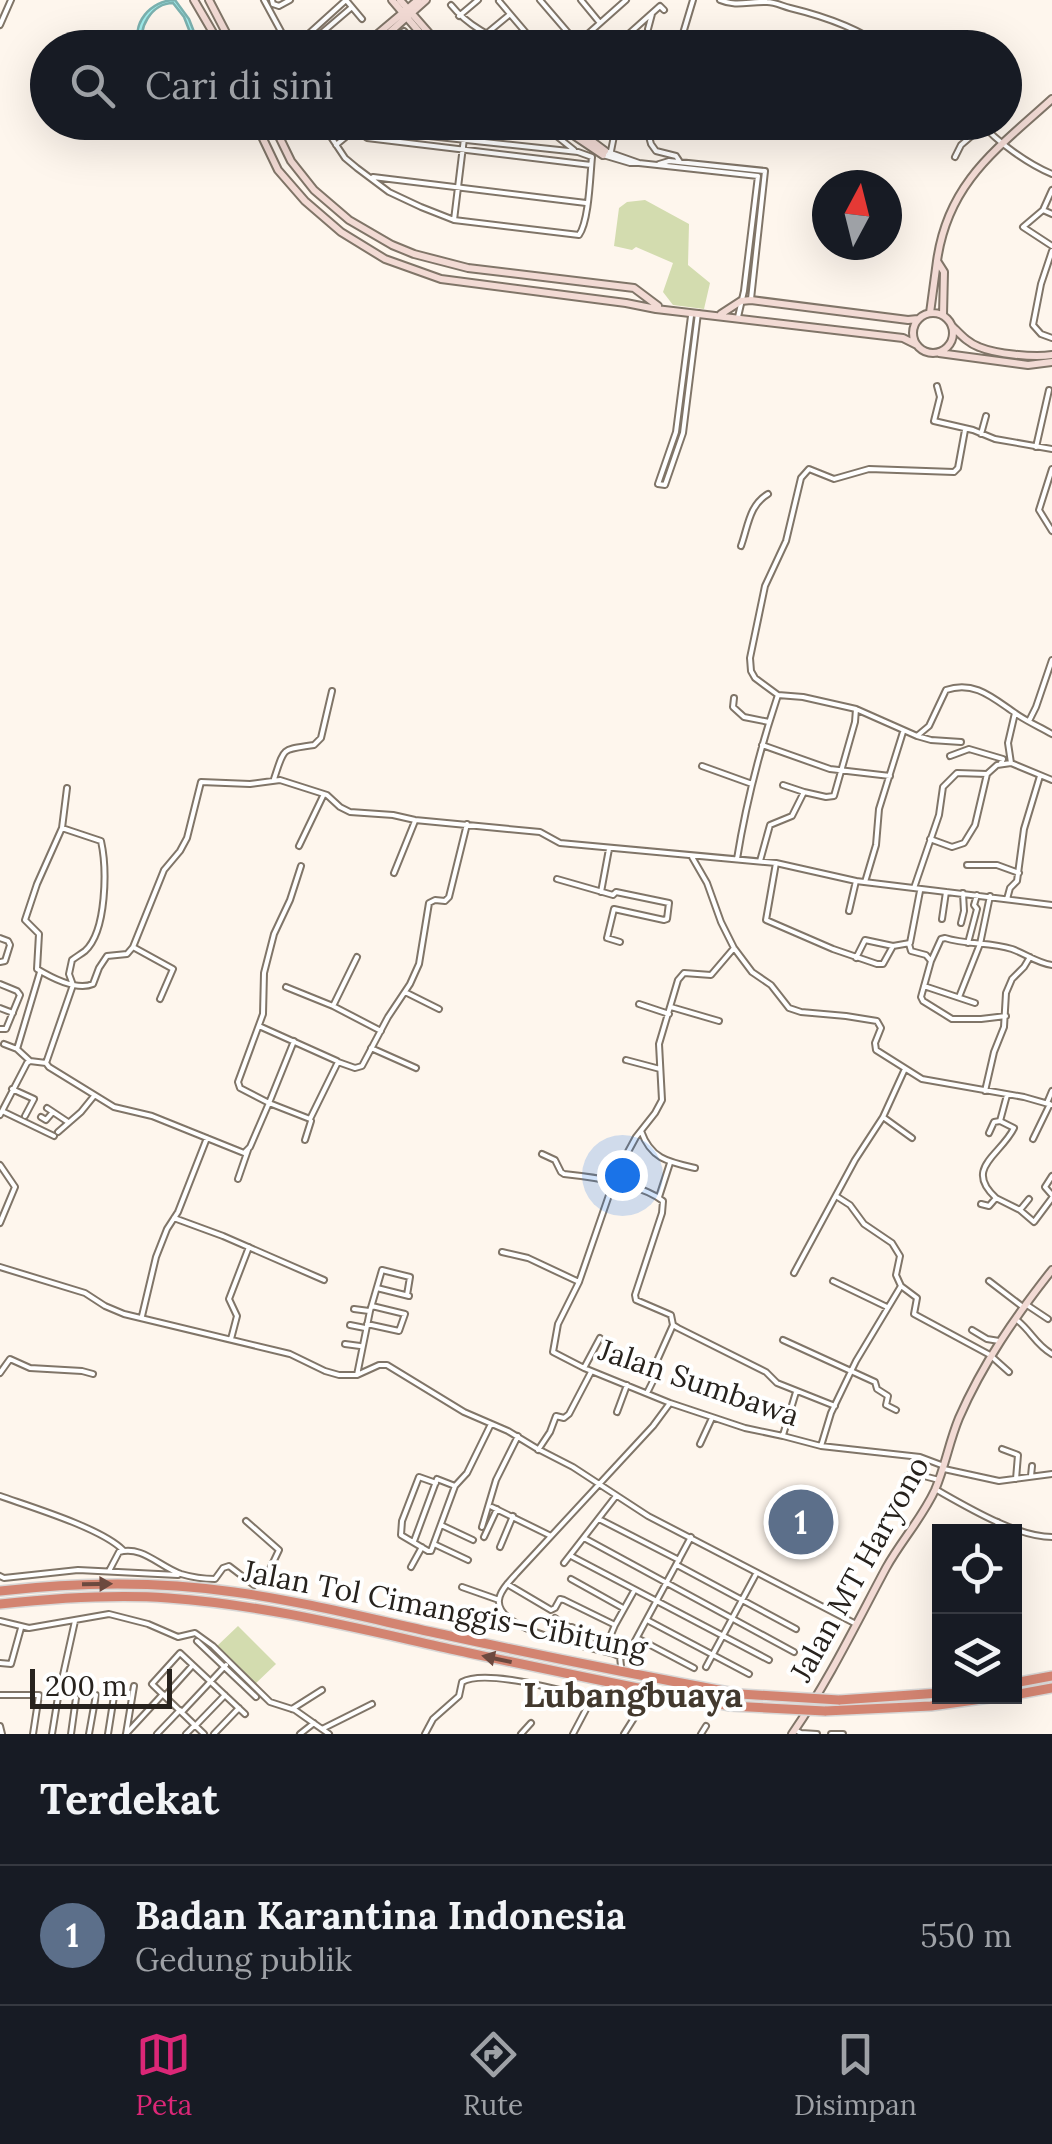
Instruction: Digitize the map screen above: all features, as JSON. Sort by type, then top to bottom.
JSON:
[{"type":"highway","name":"Jalan Tol Cimanggis–Cibitung","points":[[0,1592],[52,1585],[108,1584],[235,1592],[605,1670],[740,1694],[838,1700],[932,1694]]},
{"type":"highway","name":"Jalan Tol Cimanggis–Cibitung","points":[[0,1604],[108,1596],[234,1605],[730,1706],[826,1711],[946,1704]]},
{"type":"highway","points":[[1022,1682],[1052,1676]]},
{"type":"highway","points":[[1022,1694],[1052,1688]]},
{"type":"street","points":[[0,25],[11,0]]},
{"type":"street","points":[[194,0],[212,30]]},
{"type":"street","points":[[209,0],[225,30]]},
{"type":"street","points":[[264,0],[282,30]]},
{"type":"street","points":[[272,0],[279,6],[290,0]]},
{"type":"street","points":[[312,30],[346,0],[362,19]]},
{"type":"street","points":[[392,0],[424,30]]},
{"type":"street","points":[[400,0],[420,30]]},
{"type":"street","points":[[390,30],[418,0]]},
{"type":"street","points":[[385,30],[426,0]]},
{"type":"street","points":[[459,16],[478,0]]},
{"type":"street","points":[[540,0],[563,30]]},
{"type":"street","points":[[581,0],[600,23]]},
{"type":"street","points":[[684,30],[693,0]]},
{"type":"street","points":[[720,0],[736,4],[774,2],[853,30]]},
{"type":"street","points":[[499,1],[524,30]]},
{"type":"street","points":[[592,30],[624,1]]},
{"type":"street","points":[[450,5],[480,30]]},
{"type":"street","points":[[633,30],[660,6],[664,10]]},
{"type":"street","points":[[325,30],[352,7]]},
{"type":"street","points":[[491,30],[510,14]]},
{"type":"street","points":[[648,29],[652,14]]},
{"type":"street","points":[[1022,126],[1052,99]]},
{"type":"street","points":[[263,140],[278,170],[305,202],[350,239],[408,269],[454,281],[903,338],[928,352],[1028,365],[1052,359]]},
{"type":"street","points":[[282,140],[290,162],[314,190],[350,220],[392,245],[468,268],[634,288],[667,309]]},
{"type":"street","points":[[333,140],[346,158],[389,192],[454,220],[579,235],[584,230],[591,155],[464,140],[454,220]]},
{"type":"street","points":[[336,145],[342,140]]},
{"type":"street","points":[[382,140],[591,165]]},
{"type":"street","points":[[562,140],[578,152]]},
{"type":"street","points":[[584,140],[607,154],[639,163],[765,171]]},
{"type":"street","points":[[589,140],[607,154]]},
{"type":"street","points":[[607,154],[611,140]]},
{"type":"street","points":[[650,140],[656,151],[676,156],[680,162]]},
{"type":"street","points":[[955,157],[967,140]]},
{"type":"street","points":[[1000,140],[1052,174]]},
{"type":"street","points":[[930,313],[942,236],[954,202],[968,179],[1007,140]]},
{"type":"street","points":[[654,165],[680,162],[758,176],[765,171]]},
{"type":"street","points":[[738,317],[765,171]]},
{"type":"street","points":[[370,176],[586,203]]},
{"type":"street","points":[[751,300],[758,176]]},
{"type":"street","points":[[1052,190],[1043,210],[1024,227],[1052,248],[1033,325],[1052,338]]},
{"type":"street","points":[[1043,210],[1052,214]]},
{"type":"street","points":[[937,261],[944,272],[944,316],[963,338],[978,347],[1052,359]]},
{"type":"street","points":[[626,303],[638,299],[634,288]]},
{"type":"street","points":[[720,315],[740,301],[751,300],[908,320],[930,313],[944,316]]},
{"type":"street","points":[[662,484],[680,433],[695,312]]},
{"type":"street","points":[[917,345],[912,332],[918,319]]},
{"type":"street","points":[[935,352],[951,340],[952,326]]},
{"type":"street","points":[[937,386],[940,398],[934,421],[995,440],[1052,450]]},
{"type":"street","points":[[1036,447],[1048,390]]},
{"type":"street","points":[[981,434],[986,416]]},
{"type":"street","points":[[961,742],[917,736],[856,709],[803,697],[778,696],[755,678],[750,658],[765,586],[786,540],[806,470],[840,480],[869,470],[954,472],[965,430]]},
{"type":"street","points":[[1052,469],[1039,510],[1052,531]]},
{"type":"street","points":[[741,546],[751,512],[768,494]]},
{"type":"street","points":[[1029,722],[1052,660]]},
{"type":"street","points":[[917,736],[929,726],[950,688],[984,691],[1052,734]]},
{"type":"street","points":[[274,779],[288,748],[314,746],[320,738],[332,691]]},
{"type":"street","points":[[737,859],[752,784],[778,696]]},
{"type":"street","points":[[734,698],[732,707],[739,714],[769,722]]},
{"type":"street","points":[[783,785],[833,797],[856,709]]},
{"type":"street","points":[[1010,762],[1009,732],[1015,713]]},
{"type":"street","points":[[866,882],[876,844],[879,809],[902,731]]},
{"type":"street","points":[[762,745],[830,769],[890,776]]},
{"type":"street","points":[[930,840],[952,847],[964,843],[974,828],[987,774],[1002,761],[1009,746]]},
{"type":"street","points":[[950,756],[974,749],[1052,780]]},
{"type":"street","points":[[702,766],[752,784]]},
{"type":"street","points":[[931,960],[911,951],[909,944],[917,888],[939,816],[943,787],[963,772],[987,774]]},
{"type":"street","points":[[1007,901],[1019,873],[1024,828],[1040,776]]},
{"type":"street","points":[[67,788],[62,828],[25,918],[40,934],[36,964],[40,972],[73,985],[90,987],[107,956],[127,954],[134,947],[164,870],[187,838],[201,782],[250,784],[274,779],[324,794],[350,812],[542,832],[558,843],[776,863],[856,881],[1052,905]]},
{"type":"street","points":[[760,862],[770,825],[792,816],[804,792]]},
{"type":"street","points":[[299,846],[324,794]]},
{"type":"street","points":[[394,872],[415,820]]},
{"type":"street","points":[[259,1026],[338,1062],[358,1069],[362,1066],[421,958],[428,905],[448,899],[467,824]]},
{"type":"street","points":[[46,1063],[73,985],[69,974],[72,960],[86,949],[101,912],[106,886],[102,841],[62,828]]},
{"type":"street","points":[[601,892],[609,849]]},
{"type":"street","points":[[691,856],[707,882],[734,948],[752,972],[771,985],[792,1010],[877,1021],[880,1028],[876,1050],[922,1079],[1050,1104]]},
{"type":"street","points":[[776,863],[766,920],[856,958],[881,964],[893,946]]},
{"type":"street","points":[[967,865],[997,865],[1019,873]]},
{"type":"street","points":[[301,866],[274,934],[264,973],[263,1010],[238,1084],[246,1092],[310,1119]]},
{"type":"street","points":[[557,879],[614,896]]},
{"type":"street","points":[[849,911],[856,881]]},
{"type":"street","points":[[614,896],[616,892],[669,905],[664,920],[614,910]]},
{"type":"street","points":[[942,919],[946,892]]},
{"type":"street","points":[[961,923],[963,894]]},
{"type":"street","points":[[968,944],[977,895]]},
{"type":"street","points":[[614,896],[607,938],[620,942]]},
{"type":"street","points":[[959,997],[980,944],[990,896]]},
{"type":"street","points":[[0,938],[10,945],[5,961],[0,962]]},
{"type":"street","points":[[1006,1016],[949,1018],[923,1001],[931,960],[942,938],[1002,947],[1052,965]]},
{"type":"street","points":[[856,958],[864,940],[893,946],[909,944]]},
{"type":"street","points":[[134,947],[173,969],[160,999]]},
{"type":"street","name":"Jalan Sumbawa","points":[[734,948],[711,976],[680,976],[659,1040],[662,1100],[620,1165],[579,1282],[558,1324],[552,1348],[555,1354],[670,1403],[745,1428],[820,1446],[906,1455],[993,1480],[1052,1474]]},
{"type":"street","points":[[332,1006],[358,957]]},
{"type":"street","points":[[984,1092],[1004,1028],[1006,993],[1030,957]]},
{"type":"street","points":[[18,1049],[40,972]]},
{"type":"street","points":[[0,984],[19,993],[6,1029],[0,1029]]},
{"type":"street","points":[[924,986],[975,1003]]},
{"type":"street","points":[[286,987],[380,1030]]},
{"type":"street","points":[[405,992],[438,1009]]},
{"type":"street","points":[[638,1004],[719,1022]]},
{"type":"street","points":[[0,1008],[13,1014]]},
{"type":"street","points":[[238,1179],[294,1042]]},
{"type":"street","points":[[4,1044],[18,1049],[30,1061]]},
{"type":"street","points":[[372,1048],[416,1068]]},
{"type":"street","points":[[626,1060],[660,1070]]},
{"type":"street","points":[[96,1097],[56,1134],[1,1113],[26,1062],[46,1063],[114,1107],[152,1116],[240,1152],[248,1150]]},
{"type":"street","points":[[305,1140],[312,1125],[310,1119],[338,1062]]},
{"type":"street","points":[[794,1273],[855,1160],[883,1117],[905,1070]]},
{"type":"street","points":[[12,1089],[34,1099],[25,1116]]},
{"type":"street","points":[[1033,1139],[1050,1104],[1052,1090]]},
{"type":"street","points":[[1000,1121],[1007,1095]]},
{"type":"street","points":[[41,1117],[46,1120],[50,1110],[69,1122]]},
{"type":"street","points":[[883,1117],[912,1138]]},
{"type":"street","points":[[989,1133],[994,1122],[1014,1128],[1005,1144],[988,1159],[982,1175],[984,1186],[996,1198],[1034,1222],[1052,1196],[1045,1187],[1052,1176]]},
{"type":"street","points":[[641,1131],[651,1152],[695,1168]]},
{"type":"street","points":[[142,1318],[153,1264],[207,1138]]},
{"type":"street","points":[[542,1154],[554,1160],[564,1174],[614,1182],[663,1201],[635,1298],[671,1315],[673,1325],[647,1393]]},
{"type":"street","points":[[659,1197],[671,1162]]},
{"type":"street","points":[[0,1166],[15,1186],[0,1224]]},
{"type":"street","points":[[836,1196],[896,1248],[900,1256],[896,1275],[901,1286],[917,1298],[914,1314],[990,1355],[1009,1372]]},
{"type":"street","points":[[981,1204],[988,1206],[996,1198]]},
{"type":"street","points":[[1017,1220],[1029,1199]]},
{"type":"street","points":[[174,1218],[324,1280]]},
{"type":"street","points":[[231,1339],[237,1316],[229,1299],[249,1247]]},
{"type":"street","points":[[502,1252],[538,1262],[579,1282]]},
{"type":"street","points":[[0,1267],[85,1293],[115,1311],[290,1354],[340,1375],[357,1375],[379,1364],[386,1366],[464,1412],[573,1467],[648,1516],[856,1624]]},
{"type":"street","points":[[357,1375],[371,1309],[382,1270],[410,1276],[408,1296],[377,1288]]},
{"type":"street","name":"Jalan MT Haryono","points":[[794,1732],[935,1489],[958,1420],[990,1355],[1052,1270]]},
{"type":"street","points":[[833,1281],[887,1307]]},
{"type":"street","points":[[990,1281],[1048,1319]]},
{"type":"street","points":[[820,1446],[852,1371],[901,1286]]},
{"type":"street","points":[[350,1325],[399,1331],[405,1314],[354,1309]]},
{"type":"street","points":[[1015,1318],[1032,1333],[1038,1346],[1052,1354]]},
{"type":"street","points":[[673,1325],[766,1372],[777,1383],[835,1406]]},
{"type":"street","points":[[972,1330],[999,1342]]},
{"type":"street","points":[[584,1368],[600,1338]]},
{"type":"street","points":[[784,1340],[875,1382],[877,1389],[888,1396],[886,1406],[896,1410]]},
{"type":"street","points":[[345,1344],[362,1347]]},
{"type":"street","points":[[0,1373],[10,1359],[30,1368],[93,1374]]},
{"type":"street","points":[[538,1450],[556,1416],[564,1418],[569,1414],[592,1372]]},
{"type":"street","points":[[617,1412],[627,1385]]},
{"type":"street","points":[[783,1436],[796,1392]]},
{"type":"street","points":[[670,1403],[507,1584],[499,1600],[502,1612],[516,1624],[560,1639],[620,1657],[628,1654],[691,1538]]},
{"type":"street","points":[[700,1444],[712,1418]]},
{"type":"street","points":[[436,1483],[419,1476],[402,1521],[401,1535],[431,1551],[455,1486],[467,1473],[491,1424]]},
{"type":"street","points":[[482,1527],[496,1480],[518,1436]]},
{"type":"street","points":[[1002,1449],[1018,1456],[1016,1479]]},
{"type":"street","points":[[1031,1476],[1032,1466]]},
{"type":"street","points":[[906,1476],[916,1474],[939,1480]]},
{"type":"street","points":[[414,1542],[437,1479],[455,1486]]},
{"type":"street","points":[[935,1489],[998,1522],[1052,1536]]},
{"type":"street","points":[[0,1496],[88,1529],[124,1550],[138,1552],[183,1575]]},
{"type":"street","points":[[564,1562],[616,1496]]},
{"type":"street","points":[[484,1537],[494,1508],[551,1536]]},
{"type":"street","points":[[500,1547],[513,1516]]},
{"type":"street","points":[[599,1519],[796,1629]]},
{"type":"street","points":[[0,1576],[109,1570],[212,1580],[227,1566],[254,1585],[274,1563],[279,1550],[246,1522]]},
{"type":"street","points":[[441,1524],[473,1540]]},
{"type":"street","points":[[584,1538],[794,1652]]},
{"type":"street","points":[[434,1544],[468,1560]]},
{"type":"street","points":[[411,1567],[422,1547]]},
{"type":"street","points":[[109,1570],[118,1552],[124,1550]]},
{"type":"street","points":[[570,1556],[769,1660]]},
{"type":"street","points":[[706,1667],[757,1573]]},
{"type":"street","points":[[571,1578],[624,1609]]},
{"type":"street","points":[[507,1584],[551,1610],[564,1600],[615,1626]]},
{"type":"street","points":[[462,1588],[499,1600]]},
{"type":"street","points":[[604,1650],[635,1590]]},
{"type":"street","points":[[0,1620],[22,1628],[109,1614],[178,1637],[194,1634],[204,1638],[256,1698]]},
{"type":"street","points":[[555,1618],[628,1654]]},
{"type":"street","points":[[63,1675],[76,1620]]},
{"type":"street","points":[[647,1620],[748,1674]]},
{"type":"street","points":[[560,1639],[569,1626]]},
{"type":"street","points":[[0,1663],[11,1664],[22,1628]]},
{"type":"street","points":[[637,1638],[694,1668]]},
{"type":"street","points":[[197,1641],[270,1702],[292,1709],[330,1734]]},
{"type":"street","points":[[204,1734],[151,1683],[180,1654],[245,1714]]},
{"type":"street","points":[[620,1657],[620,1666]]},
{"type":"street","points":[[157,1734],[227,1664]]},
{"type":"street","points":[[134,1686],[126,1734],[193,1665]]},
{"type":"street","points":[[425,1734],[433,1720],[459,1696],[462,1682],[472,1677],[610,1700],[635,1710],[624,1734]]},
{"type":"street","points":[[108,1734],[115,1690]]},
{"type":"street","points":[[292,1709],[322,1690]]},
{"type":"street","points":[[610,1700],[615,1692]]},
{"type":"street","points":[[186,1734],[225,1694]]},
{"type":"street","points":[[0,1695],[39,1695],[33,1734]]},
{"type":"street","points":[[90,1734],[96,1695]]},
{"type":"street","points":[[52,1734],[58,1697]]},
{"type":"street","points":[[70,1734],[76,1698]]},
{"type":"street","points":[[573,1734],[592,1698]]},
{"type":"street","points":[[322,1729],[372,1704]]},
{"type":"street","points":[[214,1734],[238,1708]]},
{"type":"street","points":[[300,1734],[314,1723]]},
{"type":"street","points":[[521,1734],[530,1723]]},
{"type":"street","points":[[0,1726],[2,1734]]},
{"type":"street","points":[[701,1734],[706,1726]]},
{"type":"street","points":[[794,1732],[818,1734]]},
{"type":"street","points":[[831,1734],[842,1734]]},
{"type":"green space","points":[[645,200],[689,224],[688,265],[710,283],[704,309],[673,305],[663,292],[673,263],[636,247],[632,250],[614,246],[619,208],[627,202]]},
{"type":"green space","points":[[238,1626],[276,1664],[254,1685],[216,1647]]},
{"type":"water","points":[[175,0],[193,30],[189,30],[173,3],[158,7],[143,30],[138,30],[145,15],[166,1]]},
{"type":"place","name":"Badan Karantina Indonesia","points":[[801,1522]]},
{"type":"district","name":"Lubangbuaya","points":[[633,1695]]}]
